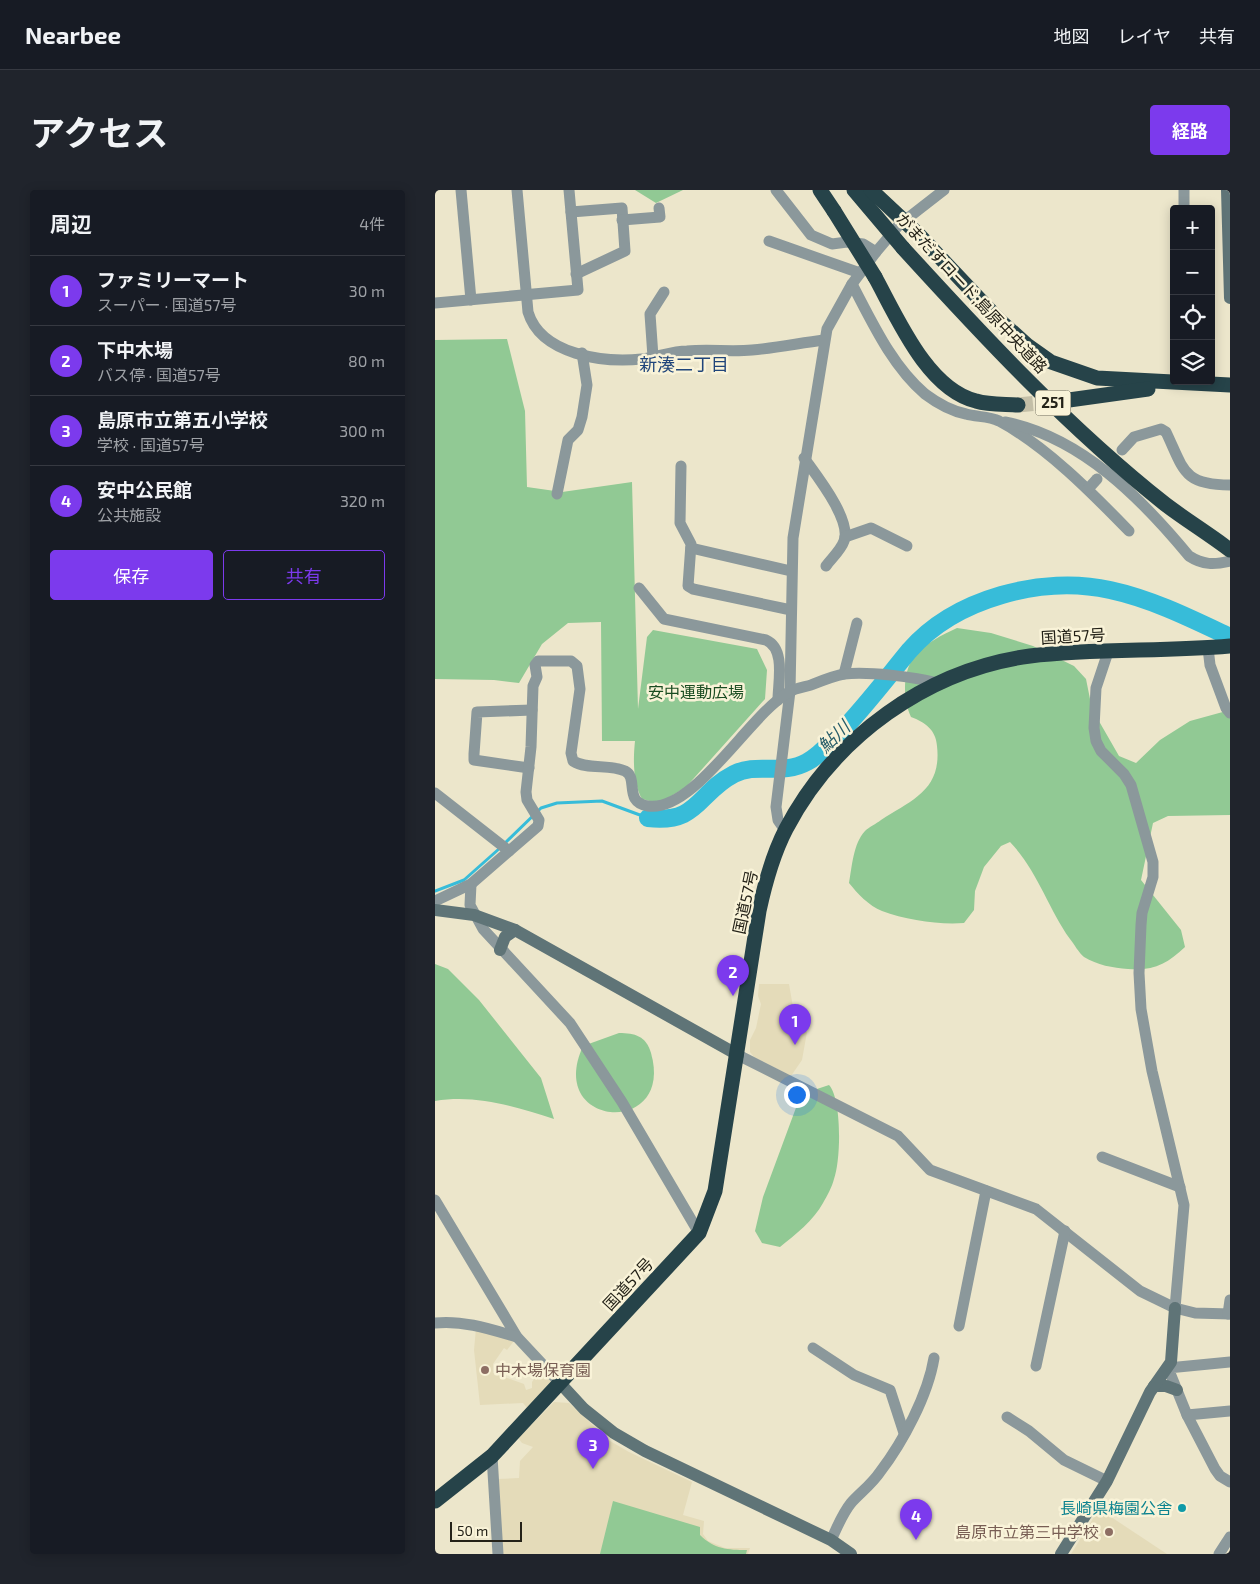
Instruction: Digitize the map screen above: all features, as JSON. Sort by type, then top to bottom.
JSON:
[{"type":"highway","points":[[820,190],[875,277],[912,346],[947,388],[975,401],[1018,405]]},
{"type":"highway","name":"がまだすロード;島原中央道路","points":[[853,190],[903,248],[995,348],[1050,401],[1166,504],[1224,546]]},
{"type":"highway","points":[[871,190],[918,234],[999,320],[1027,345],[1051,362],[1097,378],[1170,382]]},
{"type":"highway","points":[[1215,384],[1230,385]]},
{"type":"highway","points":[[1069,400],[1134,390],[1199,385]]},
{"type":"highway","name":"国道57号","points":[[435,1501],[492,1456],[699,1234],[715,1191],[738,1055],[759,911],[765,884],[785,830],[819,778],[863,732],[891,710],[938,683],[967,672],[1028,657],[1230,646]]},
{"type":"street","points":[[461,190],[471,300]]},
{"type":"street","points":[[517,190],[525,294],[531,323],[538,333],[562,348],[627,360],[682,351],[751,350],[824,340]]},
{"type":"street","points":[[435,303],[578,290],[569,190]]},
{"type":"street","points":[[776,190],[811,235],[832,244],[847,242],[863,244],[876,252]]},
{"type":"street","points":[[871,190],[872,196],[880,208],[899,226]]},
{"type":"street","points":[[785,830],[776,814],[790,691],[793,538],[824,340],[831,319],[852,284],[876,252],[899,226],[943,190]]},
{"type":"street","points":[[1183,205],[1184,190]]},
{"type":"street","points":[[1227,190],[1230,298]]},
{"type":"street","points":[[571,212],[621,208],[623,220],[625,251],[576,274]]},
{"type":"street","points":[[623,220],[660,217],[659,208]]},
{"type":"street","points":[[769,240],[860,273]]},
{"type":"street","points":[[852,284],[878,333],[915,385],[927,395],[951,410],[1028,426],[1069,444],[1132,495],[1189,556],[1199,562],[1210,565],[1230,561]]},
{"type":"street","points":[[653,356],[650,314],[664,292]]},
{"type":"street","points":[[557,494],[568,440],[578,430],[582,417],[587,385],[582,353]]},
{"type":"street","points":[[997,420],[1020,434],[1088,489],[1129,532]]},
{"type":"street","points":[[1122,450],[1134,437],[1161,429],[1166,432],[1189,476],[1202,483],[1230,485]]},
{"type":"street","points":[[805,458],[840,515],[845,537],[844,542],[825,566]]},
{"type":"street","points":[[681,466],[680,523],[690,541],[687,583],[690,588],[791,610]]},
{"type":"street","points":[[1088,489],[1097,479]]},
{"type":"street","points":[[845,537],[871,528],[907,546]]},
{"type":"street","points":[[691,548],[791,571]]},
{"type":"street","points":[[639,588],[663,619],[766,640],[773,644],[779,657],[778,700]]},
{"type":"street","points":[[844,674],[857,623]]},
{"type":"street","points":[[1207,648],[1210,665],[1226,708],[1230,713]]},
{"type":"street","points":[[1061,1554],[1107,1481],[1154,1386],[1168,1368],[1173,1356],[1184,1205],[1152,1071],[1141,1009],[1139,973],[1141,925],[1142,913],[1153,877],[1151,848],[1131,785],[1124,774],[1101,751],[1096,740],[1094,728],[1096,688],[1108,652]]},
{"type":"street","points":[[435,901],[471,884],[505,848],[538,826],[536,816],[526,796],[533,686],[537,677],[536,662],[574,662],[577,666],[580,689],[571,758],[576,763],[624,771],[630,777],[632,793],[637,802],[648,806],[668,805],[686,795],[778,700],[790,691],[844,674],[888,676],[938,683]]},
{"type":"street","points":[[529,768],[474,760],[474,754],[477,712],[532,710]]},
{"type":"street","points":[[435,793],[505,848]]},
{"type":"street","points":[[471,884],[470,905],[483,929],[500,950],[570,1023],[622,1102],[699,1234]]},
{"type":"street","points":[[435,910],[474,914],[515,930],[738,1055],[898,1136],[931,1170],[985,1192],[1036,1209],[1128,1283],[1175,1308],[1202,1314],[1229,1314],[1230,1300]]},
{"type":"street","points":[[500,950],[505,937],[515,930]]},
{"type":"street","points":[[1102,1157],[1180,1187]]},
{"type":"street","points":[[959,1326],[985,1192]]},
{"type":"street","points":[[435,1200],[517,1337],[584,1409],[614,1433],[645,1451],[831,1540],[851,1554]]},
{"type":"street","points":[[1036,1366],[1065,1231]]},
{"type":"street","points":[[435,1323],[451,1322],[482,1327],[517,1337]]},
{"type":"street","points":[[813,1348],[854,1375],[890,1390],[904,1433]]},
{"type":"street","points":[[831,1540],[850,1505],[880,1473],[904,1433],[924,1395],[934,1358]]},
{"type":"street","points":[[1168,1368],[1230,1362]]},
{"type":"street","points":[[1168,1368],[1187,1415],[1215,1470],[1220,1476],[1230,1482]]},
{"type":"street","points":[[1154,1386],[1165,1386],[1177,1390]]},
{"type":"street","points":[[1187,1415],[1230,1412]]},
{"type":"street","points":[[1007,1417],[1029,1431],[1064,1460],[1107,1481]]},
{"type":"street","points":[[492,1456],[498,1554]]},
{"type":"street","points":[[1219,1554],[1230,1537]]},
{"type":"shaded area","points":[[759,984],[789,984],[797,1030],[807,1032],[802,1060],[791,1076],[754,1057],[750,1052],[750,1040],[756,1028],[761,1004],[758,996]]},
{"type":"shaded area","name":"中木場保育園","points":[[476,1328],[514,1341],[507,1350],[504,1348],[493,1364],[493,1373],[524,1384],[526,1390],[532,1388],[532,1382],[542,1368],[556,1381],[528,1409],[523,1403],[480,1405],[474,1350]]},
{"type":"shaded area","points":[[554,1402],[569,1403],[610,1441],[692,1482],[683,1515],[704,1521],[703,1534],[708,1541],[725,1548],[750,1548],[748,1554],[501,1554],[498,1479],[519,1478],[520,1461],[533,1447],[522,1443],[518,1438]]},
{"type":"shaded area","name":"島原市立第三中学校","points":[[1099,1509],[1167,1554],[1071,1554]]},
{"type":"green space","points":[[635,190],[683,190],[656,203]]},
{"type":"green space","name":"安中運動広場","points":[[507,339],[525,411],[527,487],[562,492],[632,482],[638,709],[647,637],[653,630],[757,649],[767,670],[765,699],[686,787],[663,801],[642,799],[639,793],[634,771],[635,741],[602,741],[601,622],[568,623],[542,644],[519,683],[494,680],[435,679],[435,340]]},
{"type":"green space","points":[[957,628],[991,633],[1033,646],[1074,666],[1086,679],[1092,709],[1119,756],[1136,763],[1160,740],[1190,721],[1230,710],[1230,815],[1168,816],[1153,823],[1141,880],[1181,930],[1185,947],[1166,962],[1145,969],[1128,969],[1105,966],[1084,957],[1062,927],[1028,865],[1010,842],[1001,846],[984,867],[975,891],[974,910],[964,923],[923,921],[882,911],[868,903],[849,883],[855,849],[861,836],[865,831],[923,792],[935,773],[937,761],[936,740],[929,727],[911,717],[908,710],[905,695],[907,671],[918,652],[934,640]]},
{"type":"green space","points":[[435,964],[448,969],[479,1000],[541,1078],[554,1119],[481,1100],[451,1099],[435,1101]]},
{"type":"green space","points":[[619,1033],[635,1035],[643,1039],[649,1047],[653,1080],[645,1099],[630,1110],[612,1112],[594,1107],[581,1094],[576,1074],[583,1046]]},
{"type":"green space","points":[[829,1085],[836,1103],[839,1130],[838,1158],[831,1188],[815,1215],[780,1247],[762,1243],[755,1231],[763,1197],[797,1105],[811,1091]]},
{"type":"green space","points":[[613,1501],[700,1527],[700,1535],[705,1540],[727,1549],[747,1550],[746,1554],[600,1554]]},
{"type":"waterway","name":"鮎川","points":[[648,818],[665,819],[688,812],[712,790],[734,774],[752,769],[788,768],[807,762],[824,750],[848,725],[909,651],[928,633],[950,617],[975,604],[1002,595],[1029,589],[1057,586],[1084,586],[1110,590],[1156,604],[1230,637]]},
{"type":"waterway","name":"鮎川","points":[[504,844],[541,808],[557,803],[602,801],[648,818]]},
{"type":"waterway","name":"鮎川","points":[[435,891],[464,880],[500,848]]},
{"type":"tunnel","points":[[1018,405],[1069,400]]},
{"type":"place","name":"下中木場","points":[[733,996]]},
{"type":"place","name":"ファミリーマート","points":[[795,1045]]},
{"type":"place","name":"中木場保育園","points":[[485,1370]]},
{"type":"place","name":"島原市立第五小学校","points":[[593,1469]]},
{"type":"place","name":"長崎県梅園公舎","points":[[1182,1508]]},
{"type":"place","name":"島原市立第三中学校","points":[[1109,1532]]},
{"type":"place","name":"安中公民館","points":[[916,1540]]},
{"type":"district","name":"新湊二丁目","points":[[684,365]]}]
